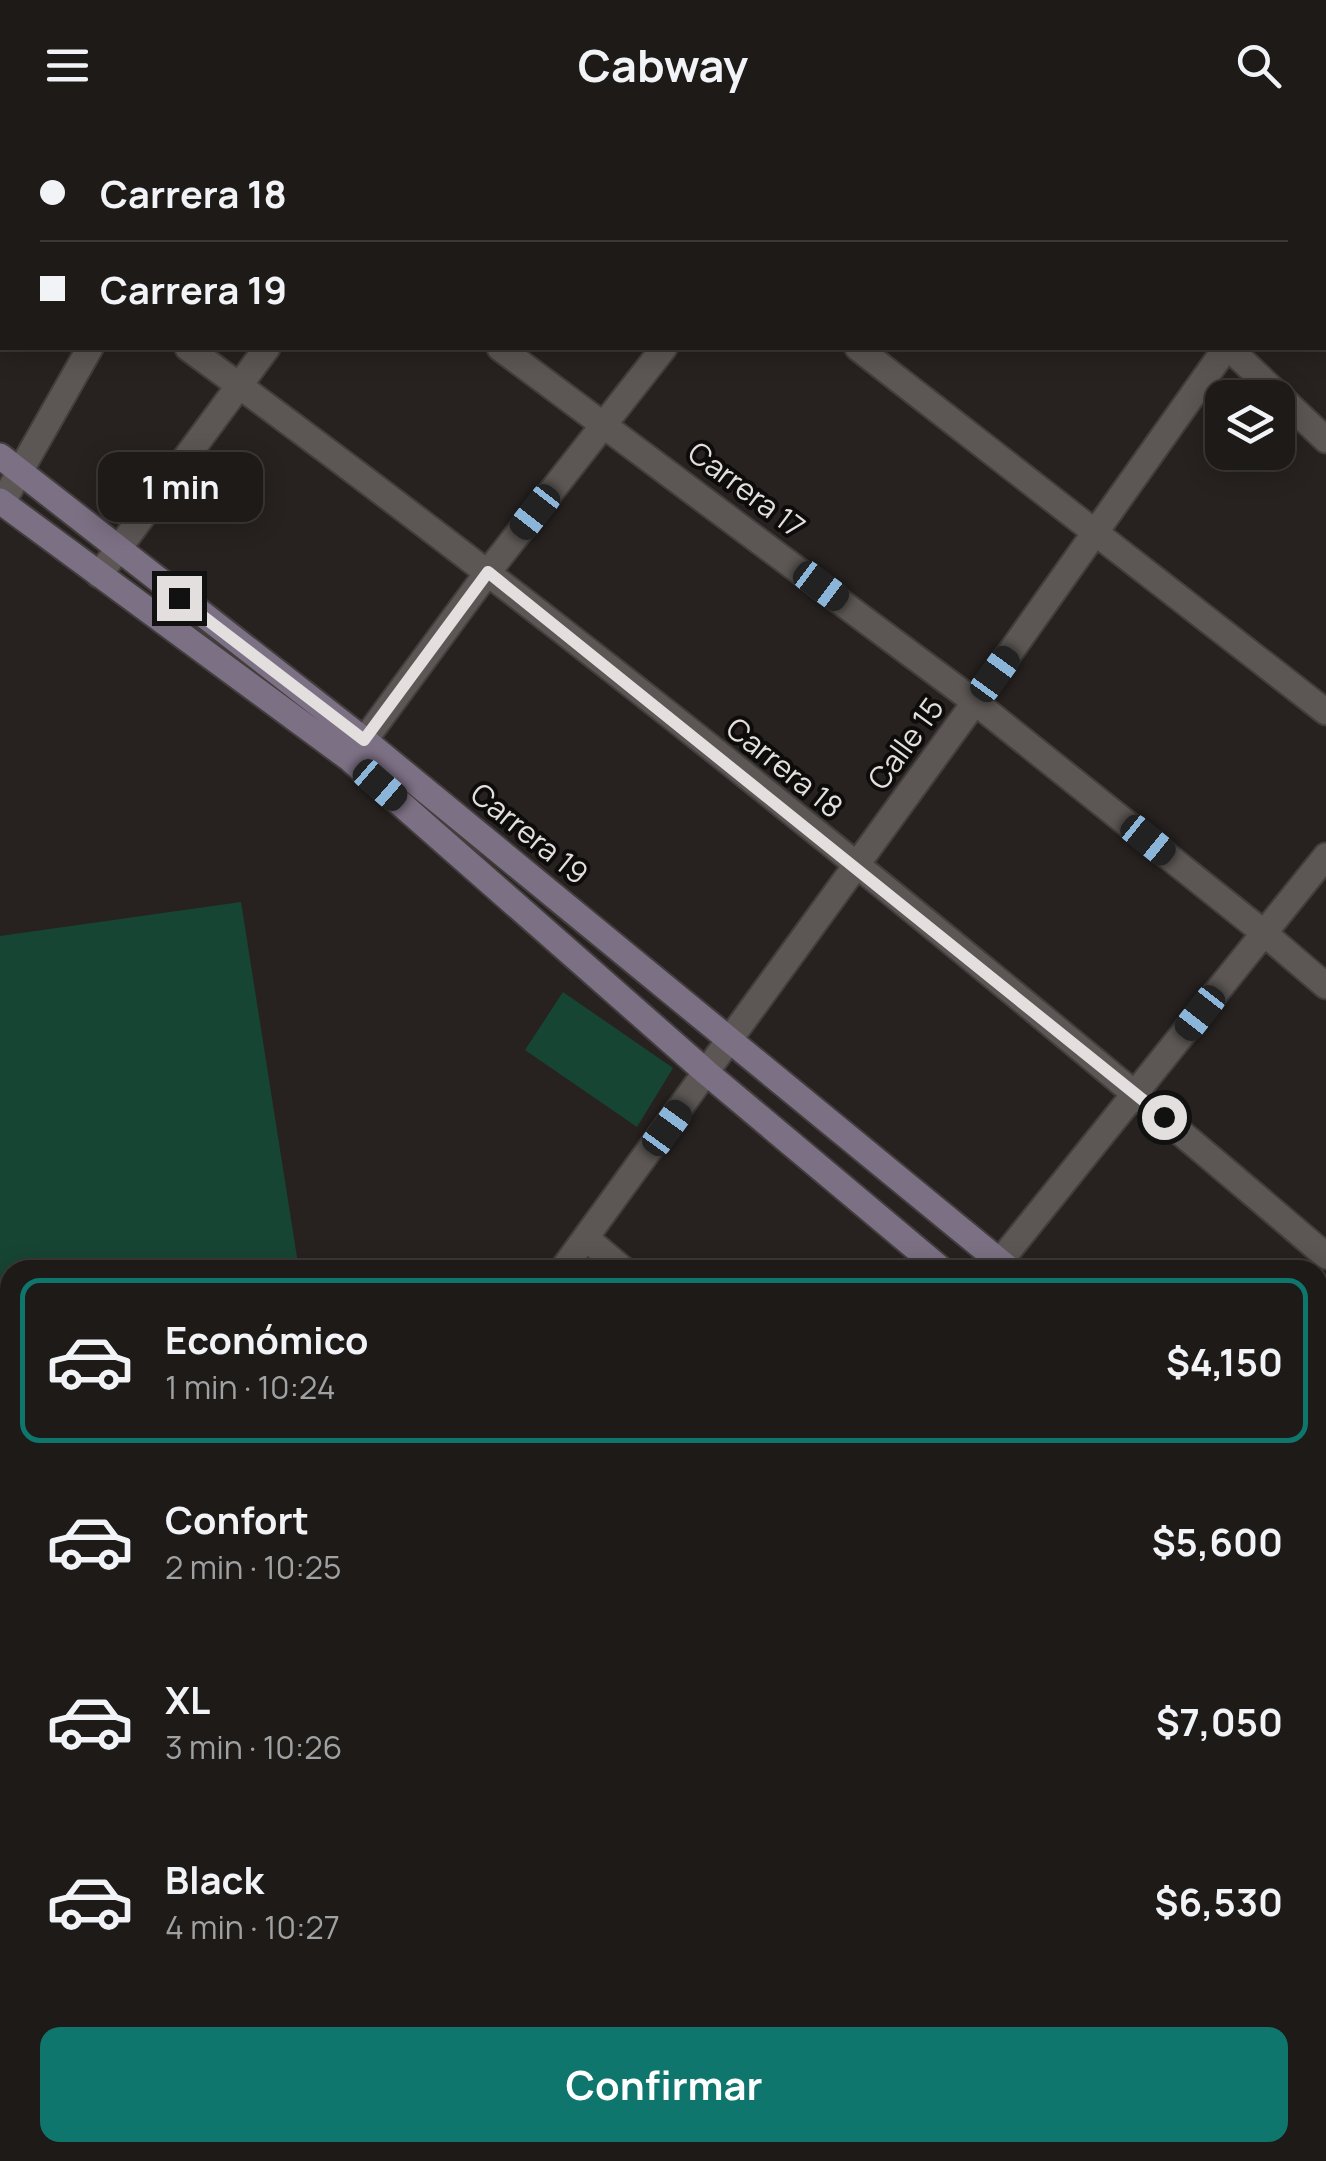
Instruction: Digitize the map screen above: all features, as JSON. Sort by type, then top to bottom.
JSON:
[{"type":"street","points":[[1,502],[10,463],[89,350]]},
{"type":"street","name":"Carrera 18","points":[[191,350],[488,572],[857,866],[1136,1094],[1326,1256]]},
{"type":"street","points":[[100,575],[265,350]]},
{"type":"street","name":"Carrera 17","points":[[503,350],[975,702],[1326,986]]},
{"type":"street","points":[[357,750],[488,572],[662,350]]},
{"type":"street","points":[[861,350],[1326,712]]},
{"type":"street","name":"Calle 15","points":[[570,1260],[1226,350]]},
{"type":"street","points":[[1229,350],[1326,440]]},
{"type":"street","name":"Carrera 19","points":[[10,463],[357,750],[731,1038],[993,1260]]},
{"type":"street","name":"Carrera 19","points":[[1,502],[100,575],[357,750],[707,1073],[930,1260]]},
{"type":"street","points":[[1006,1260],[1326,856]]},
{"type":"street","points":[[586,1238],[612,1260]]},
{"type":"green space","points":[[241,902],[297,1260],[0,1260],[0,936]]},
{"type":"green space","points":[[563,992],[673,1068],[637,1127],[525,1050]]},
{"type":"route","points":[[179,598],[364,740],[488,572],[1164,1117]]}]
